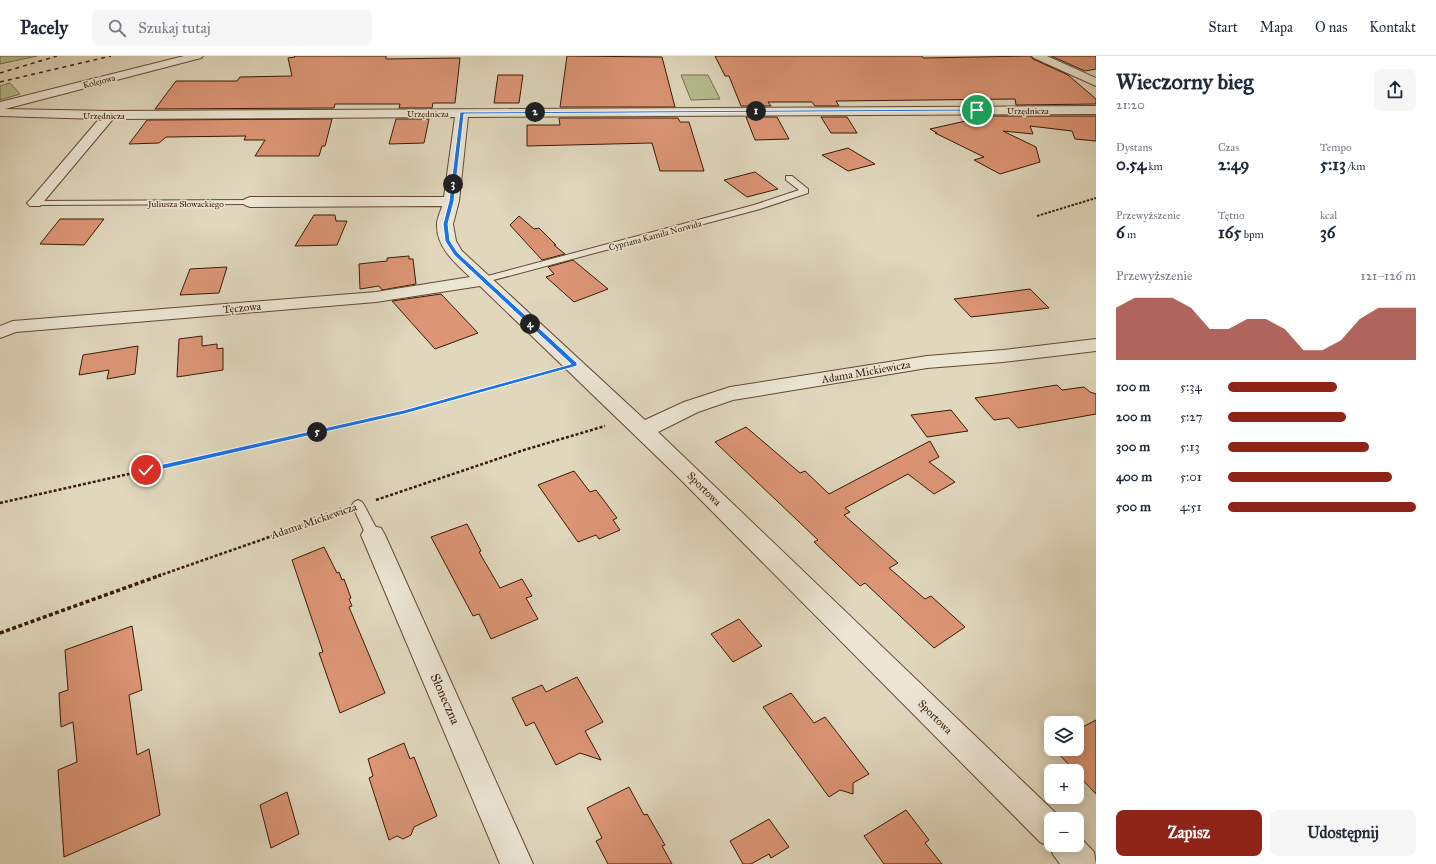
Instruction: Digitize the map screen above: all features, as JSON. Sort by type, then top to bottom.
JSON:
[{"type":"street","name":"Kolejowa","points":[[0,106],[197,56]]},
{"type":"street","points":[[1038,56],[1096,82]]},
{"type":"street","name":"Urzędnicza","points":[[0,112],[24,114],[109,115],[462,112],[1096,110]]},
{"type":"street","name":"Sportowa","points":[[462,112],[451,201],[445,224],[448,241],[456,254],[575,364],[637,424],[1044,824]]},
{"type":"street","name":"Juliusza Słowackiego","points":[[35,204],[109,115]]},
{"type":"street","name":"Juliusza Słowackiego","points":[[250,202],[451,201]]},
{"type":"street","name":"Tęczowa","points":[[0,332],[13,327],[376,297],[483,280]]},
{"type":"street","name":"Adama Mickiewicza","points":[[637,424],[730,394],[927,362],[1003,356],[1096,344]]},
{"type":"street","name":"Słoneczna","points":[[373,535],[517,864]]},
{"type":"street","points":[[1071,852],[1082,864]]},
{"type":"lane","name":"Cypriana Kamila Norwida","points":[[483,280],[749,209],[805,191],[789,178]]},
{"type":"lane","name":"Juliusza Słowackiego","points":[[35,204],[250,202]]},
{"type":"lane","points":[[358,505],[373,535]]},
{"type":"path","points":[[1037,216],[1096,198]]},
{"type":"path","points":[[0,503],[404,412],[575,364]]},
{"type":"path","name":"Adama Mickiewicza","points":[[0,633],[358,505],[524,450],[637,424]]},
{"type":"green space","points":[[0,56],[37,56],[0,64]]},
{"type":"green space","points":[[681,75],[708,75],[720,99],[691,100]]},
{"type":"green space","points":[[10,83],[20,94],[0,100],[0,86]]},
{"type":"building","points":[[294,56],[386,56],[386,59],[460,58],[455,103],[433,103],[432,108],[399,108],[400,104],[335,104],[334,108],[155,109],[176,81],[237,81],[240,77],[292,76],[288,58],[295,57]]},
{"type":"building","points":[[567,56],[662,57],[675,107],[560,107]]},
{"type":"building","points":[[715,56],[921,56],[924,58],[1030,56],[1033,59],[1068,75],[1096,99],[1096,104],[1016,105],[1015,99],[836,101],[839,106],[815,106],[812,102],[768,102],[771,106],[741,106],[729,76],[725,76]]},
{"type":"building","points":[[1051,56],[1096,56],[1096,69],[1085,71]]},
{"type":"building","points":[[498,75],[523,75],[519,103],[494,103]]},
{"type":"building","points":[[988,116],[1096,116],[1096,141],[1075,139],[1072,131],[1030,126],[1033,134],[1003,131],[1036,147],[1040,162],[1000,174],[974,160],[984,157],[935,133],[937,133],[930,129]]},
{"type":"building","points":[[746,117],[777,117],[789,139],[755,140]]},
{"type":"building","points":[[821,117],[847,117],[857,133],[831,133]]},
{"type":"building","points":[[559,118],[678,118],[680,122],[689,122],[704,171],[660,171],[652,143],[527,146],[527,125],[560,125]]},
{"type":"building","points":[[332,119],[325,146],[322,146],[319,156],[255,156],[265,140],[244,140],[246,136],[166,137],[159,143],[129,144],[147,120]]},
{"type":"building","points":[[396,119],[429,119],[424,143],[389,144]]},
{"type":"building","points":[[848,148],[875,164],[848,171],[822,155]]},
{"type":"building","points":[[755,172],[778,189],[747,197],[724,180]]},
{"type":"building","points":[[314,215],[335,215],[336,221],[347,221],[337,245],[295,246]]},
{"type":"building","points":[[519,216],[534,229],[539,228],[556,245],[554,245],[565,254],[542,260],[510,225]]},
{"type":"building","points":[[60,219],[104,219],[84,245],[40,244]]},
{"type":"building","points":[[409,256],[409,259],[413,259],[416,284],[382,290],[379,286],[360,289],[359,264],[387,261],[387,258]]},
{"type":"building","points":[[573,260],[608,289],[574,302],[546,277],[554,274],[548,267]]},
{"type":"building","points":[[227,267],[219,293],[180,295],[190,269]]},
{"type":"building","points":[[1030,289],[1049,308],[971,317],[954,299]]},
{"type":"building","points":[[441,294],[478,333],[435,349],[392,301]]},
{"type":"building","points":[[202,336],[202,346],[217,344],[217,349],[223,348],[223,370],[177,377],[179,339]]},
{"type":"building","points":[[138,346],[135,374],[107,379],[109,370],[79,375],[83,355]]},
{"type":"building","points":[[1057,385],[1062,390],[1084,387],[1090,392],[1096,394],[1096,414],[1018,428],[1009,418],[994,420],[975,398]]},
{"type":"building","points":[[951,410],[968,431],[927,437],[911,415]]},
{"type":"building","points":[[746,427],[800,473],[805,471],[829,494],[930,441],[939,457],[929,462],[955,482],[934,494],[908,474],[845,508],[850,512],[844,515],[898,563],[889,568],[925,599],[931,596],[965,627],[934,648],[865,583],[860,586],[814,542],[818,540],[715,442]]},
{"type":"building","points":[[574,471],[590,492],[596,490],[617,518],[613,520],[620,530],[599,539],[596,535],[578,542],[538,485]]},
{"type":"building","points":[[467,524],[481,551],[479,552],[500,588],[522,579],[532,596],[526,598],[538,619],[491,639],[479,614],[473,616],[431,537]]},
{"type":"building","points":[[324,547],[337,573],[339,572],[342,580],[344,579],[351,598],[349,599],[352,606],[349,607],[385,693],[340,713],[319,653],[323,652],[292,560]]},
{"type":"building","points":[[739,619],[762,646],[733,662],[711,634]]},
{"type":"building","points":[[132,626],[142,690],[129,695],[137,755],[149,749],[160,815],[64,857],[58,770],[77,762],[73,722],[61,727],[59,693],[68,690],[65,650]]},
{"type":"building","points":[[577,677],[603,722],[585,731],[601,760],[580,753],[556,765],[534,722],[526,726],[512,698],[542,685],[546,692]]},
{"type":"building","points":[[791,693],[814,723],[825,717],[869,774],[853,783],[853,794],[840,790],[829,797],[763,707]]},
{"type":"building","points":[[1096,720],[1096,794],[1084,781],[1084,764],[1068,764],[1061,756],[1084,756],[1084,726]]},
{"type":"building","points":[[404,743],[410,759],[414,757],[437,816],[414,827],[411,835],[403,839],[397,836],[389,840],[369,778],[373,776],[368,759]]},
{"type":"building","points":[[629,787],[644,815],[647,814],[665,845],[662,846],[672,864],[608,864],[596,841],[602,838],[587,808]]},
{"type":"building","points":[[287,792],[299,834],[271,848],[260,805]]},
{"type":"building","points":[[906,810],[929,840],[925,843],[942,864],[884,864],[864,836]]},
{"type":"building","points":[[769,819],[789,847],[771,858],[769,854],[751,864],[743,864],[730,841]]},
{"type":"railway","points":[[0,73],[57,56]]},
{"type":"railway","points":[[0,82],[111,56]]},
{"type":"route","points":[[146,470],[404,412],[575,364],[525,320],[456,254],[448,241],[445,224],[451,201],[462,112],[977,110]]}]
